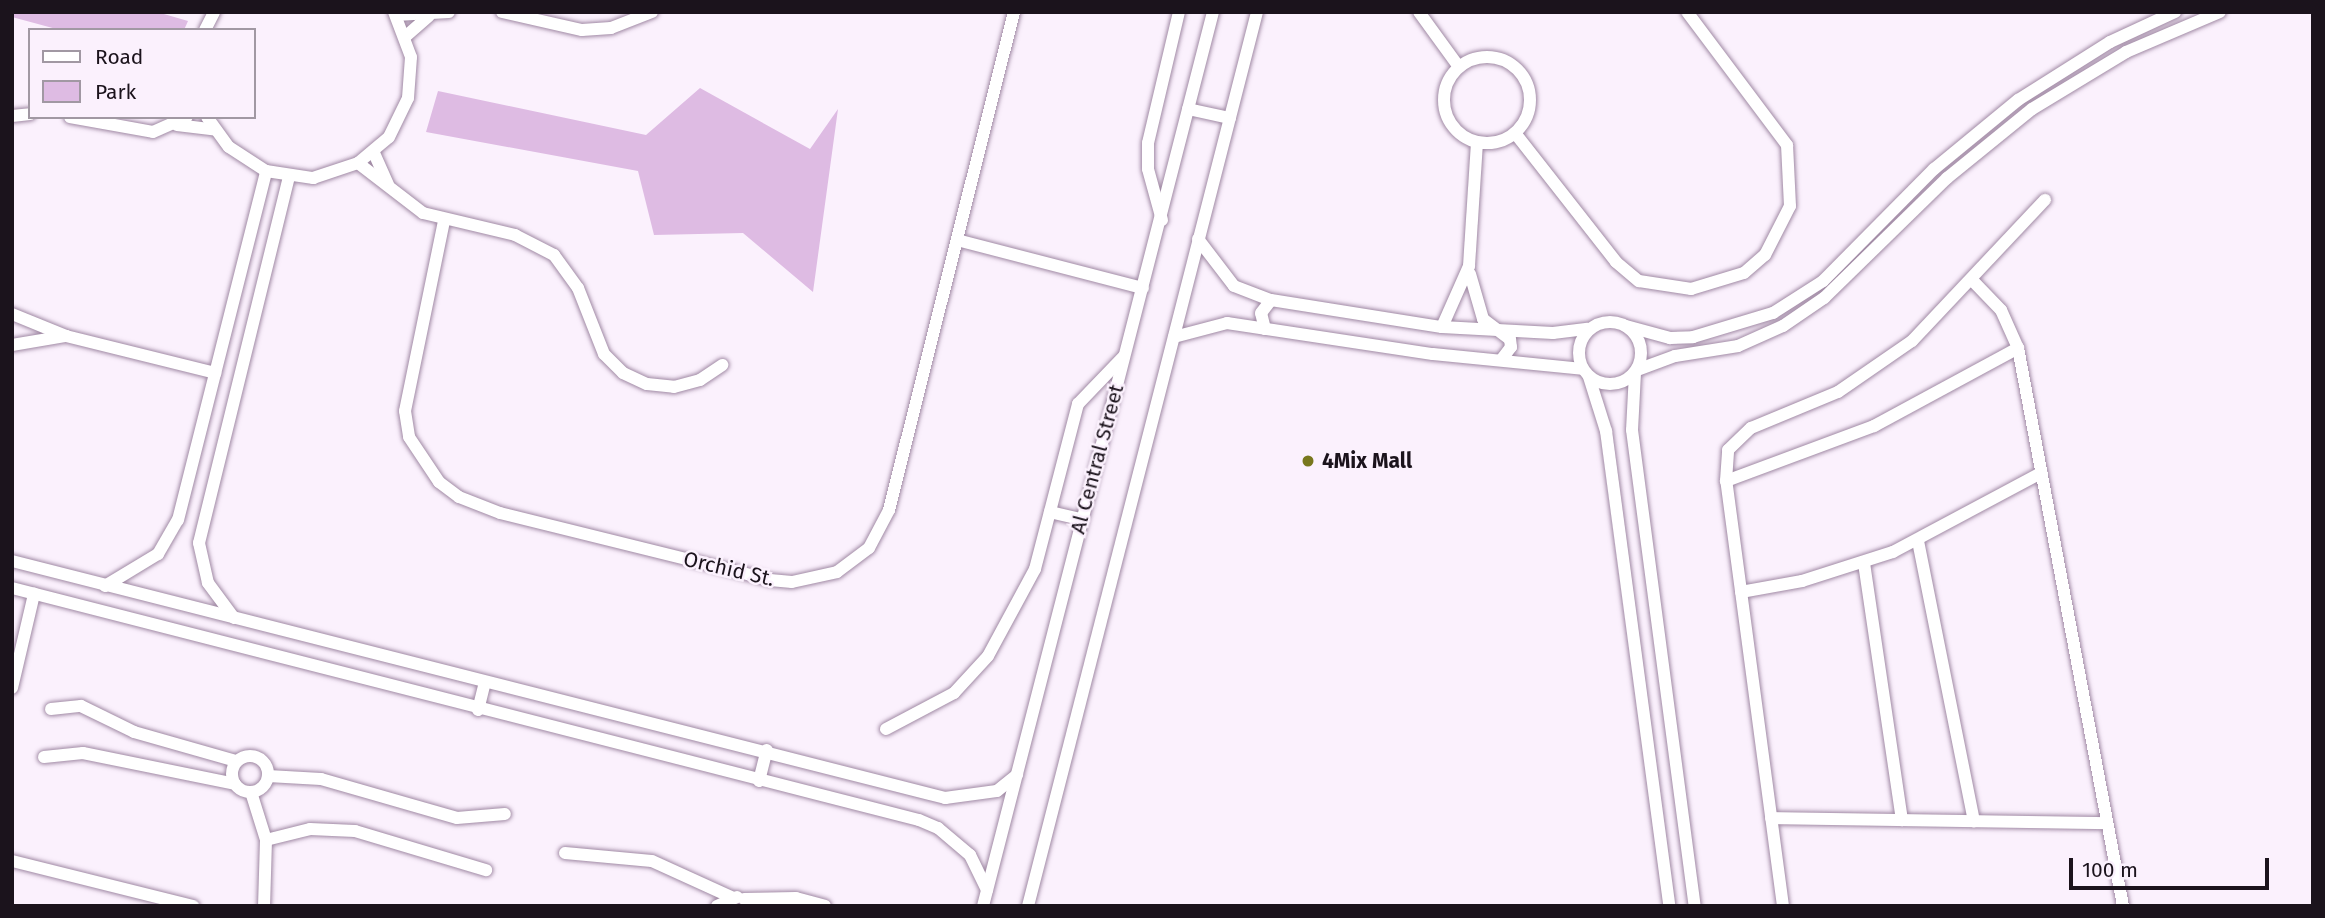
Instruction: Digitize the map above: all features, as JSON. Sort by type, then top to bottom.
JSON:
[{"type":"street","points":[[206,28],[214,12]]},
{"type":"street","points":[[208,119],[237,154],[266,171],[289,177],[336,173],[374,153],[389,137],[408,98],[406,36],[395,14],[429,16],[449,12]]},
{"type":"street","points":[[502,12],[582,30],[611,28],[652,12]]},
{"type":"street","name":"Orchid St.","points":[[444,221],[405,411],[408,437],[439,482],[459,497],[500,513],[792,582],[837,572],[869,548],[880,530],[1014,12]]},
{"type":"street","points":[[1162,220],[1148,169],[1147,143],[1179,12]]},
{"type":"street","name":"Al Central Street","points":[[983,906],[1081,519],[1162,220],[1213,12]]},
{"type":"street","name":"Al Central Street","points":[[1028,906],[1118,536],[1174,337],[1257,12]]},
{"type":"street","points":[[1419,12],[1459,67]]},
{"type":"street","points":[[1515,133],[1616,262],[1639,281],[1691,289],[1744,272],[1765,255],[1790,206],[1787,145],[1687,12]]},
{"type":"street","points":[[1198,239],[1234,286],[1271,300],[1442,327],[1496,330],[1588,329],[1613,321],[1670,338],[1693,337],[1773,313],[1823,281],[1934,169],[2018,100],[2110,43],[2175,12]]},
{"type":"street","points":[[1174,337],[1209,324],[1265,329],[1502,359],[1585,373],[1608,384],[1675,356],[1738,346],[1783,326],[1824,298],[1947,178],[2032,109],[2126,52],[2220,12]]},
{"type":"street","points":[[406,36],[429,16]]},
{"type":"street","points":[[1497,59],[1520,73],[1529,111],[1515,133],[1497,142],[1477,142],[1456,131],[1444,108],[1449,79],[1459,67],[1497,59]]},
{"type":"street","points":[[1188,109],[1230,118]]},
{"type":"street","points":[[81,119],[153,132],[182,121],[215,130]]},
{"type":"street","points":[[1477,142],[1469,266],[1477,306],[1496,330],[1510,339],[1511,347],[1502,359]]},
{"type":"street","points":[[374,153],[389,185]]},
{"type":"street","points":[[358,163],[423,213],[444,221],[515,235],[554,255],[578,288],[604,354],[623,373],[647,384],[674,387],[700,380],[722,365]]},
{"type":"street","points":[[106,586],[143,566],[170,538],[216,373],[266,171]]},
{"type":"street","points":[[234,618],[208,583],[199,543],[289,177]]},
{"type":"street","points":[[1783,906],[1726,481],[1728,450],[1738,437],[1838,392],[1878,367],[1972,280],[2045,200]]},
{"type":"street","points":[[957,240],[1143,288]]},
{"type":"street","points":[[1442,327],[1469,266]]},
{"type":"street","points":[[1972,280],[2001,310],[2018,348],[2105,823],[2123,906]]},
{"type":"street","points":[[1265,329],[1261,313],[1271,300]]},
{"type":"street","points":[[12,314],[66,336],[216,373]]},
{"type":"street","points":[[1626,326],[1639,341],[1632,430],[1695,906]]},
{"type":"street","points":[[1588,329],[1578,355],[1603,412],[1624,550],[1669,906]]},
{"type":"street","points":[[12,345],[66,336]]},
{"type":"street","points":[[1726,481],[1874,426],[2018,348]]},
{"type":"street","points":[[886,729],[954,692],[988,656],[1035,569],[1078,404],[1124,356]]},
{"type":"street","points":[[1741,592],[1864,563],[1919,541],[2040,473]]},
{"type":"street","points":[[1050,512],[1081,519]]},
{"type":"street","points":[[1919,541],[1974,821]]},
{"type":"street","points":[[1624,550],[1648,547]]},
{"type":"street","points":[[12,561],[485,682],[767,750],[945,798],[997,791],[1017,775]]},
{"type":"street","points":[[1864,563],[1902,820]]},
{"type":"street","points":[[12,589],[938,828],[970,855],[987,890]]},
{"type":"street","points":[[12,688],[34,594]]},
{"type":"street","points":[[478,710],[485,682]]},
{"type":"street","points":[[51,709],[81,706],[134,732],[236,761],[257,757],[268,776]]},
{"type":"street","points":[[759,781],[767,750]]},
{"type":"street","points":[[44,757],[83,753],[235,783],[251,792],[266,840],[264,906]]},
{"type":"street","points":[[235,783],[236,761]]},
{"type":"street","points":[[251,792],[268,776],[321,779],[457,818],[505,814]]},
{"type":"street","points":[[1771,818],[2105,823]]},
{"type":"street","points":[[266,840],[310,829],[355,831],[486,870]]},
{"type":"street","points":[[565,853],[652,861],[742,900]]},
{"type":"street","points":[[12,861],[193,906]]},
{"type":"street","points":[[717,906],[742,900],[796,898],[825,906]]},
{"type":"green space","points":[[12,12],[157,12],[188,21],[185,28],[53,28],[12,17]]},
{"type":"green space","points":[[700,88],[810,149],[838,109],[813,292],[743,233],[654,235],[638,171],[426,132],[438,91],[646,135]]},
{"type":"place","name":"4Mix Mall","points":[[1308,461]]}]
